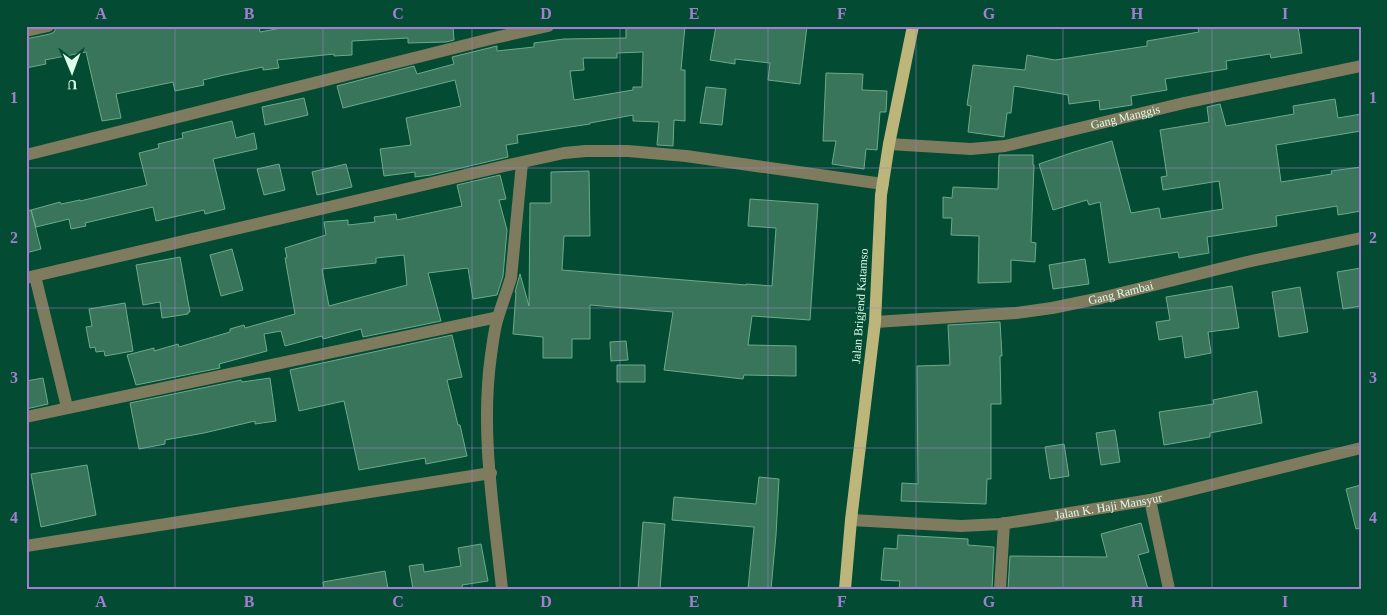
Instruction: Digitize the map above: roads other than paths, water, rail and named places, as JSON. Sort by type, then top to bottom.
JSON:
[{"type":"main road","name":"Jalan Brigjend Katamso","points":[[845,589],[851,520],[875,322],[883,184],[889,144],[913,26]]},
{"type":"street","points":[[26,31],[48,26]]},
{"type":"street","points":[[26,155],[548,26]]},
{"type":"street","name":"Gang Manggis","points":[[889,144],[971,149],[1005,146],[1184,103],[1361,66]]},
{"type":"street","points":[[67,407],[30,277],[564,153],[628,151],[686,156],[883,184]]},
{"type":"street","points":[[502,589],[487,425],[487,383],[495,329],[511,278],[522,163]]},
{"type":"street","name":"Gang Rambai","points":[[875,322],[1016,314],[1052,308],[1101,298],[1247,262],[1361,238]]},
{"type":"street","points":[[26,416],[498,317]]},
{"type":"street","name":"Jalan K. Haji Mansyur","points":[[851,520],[962,526],[1004,523],[1150,500],[1361,448]]},
{"type":"street","points":[[26,546],[491,473]]},
{"type":"street","points":[[1150,500],[1169,589]]},
{"type":"street","points":[[1000,589],[1004,523]]}]
